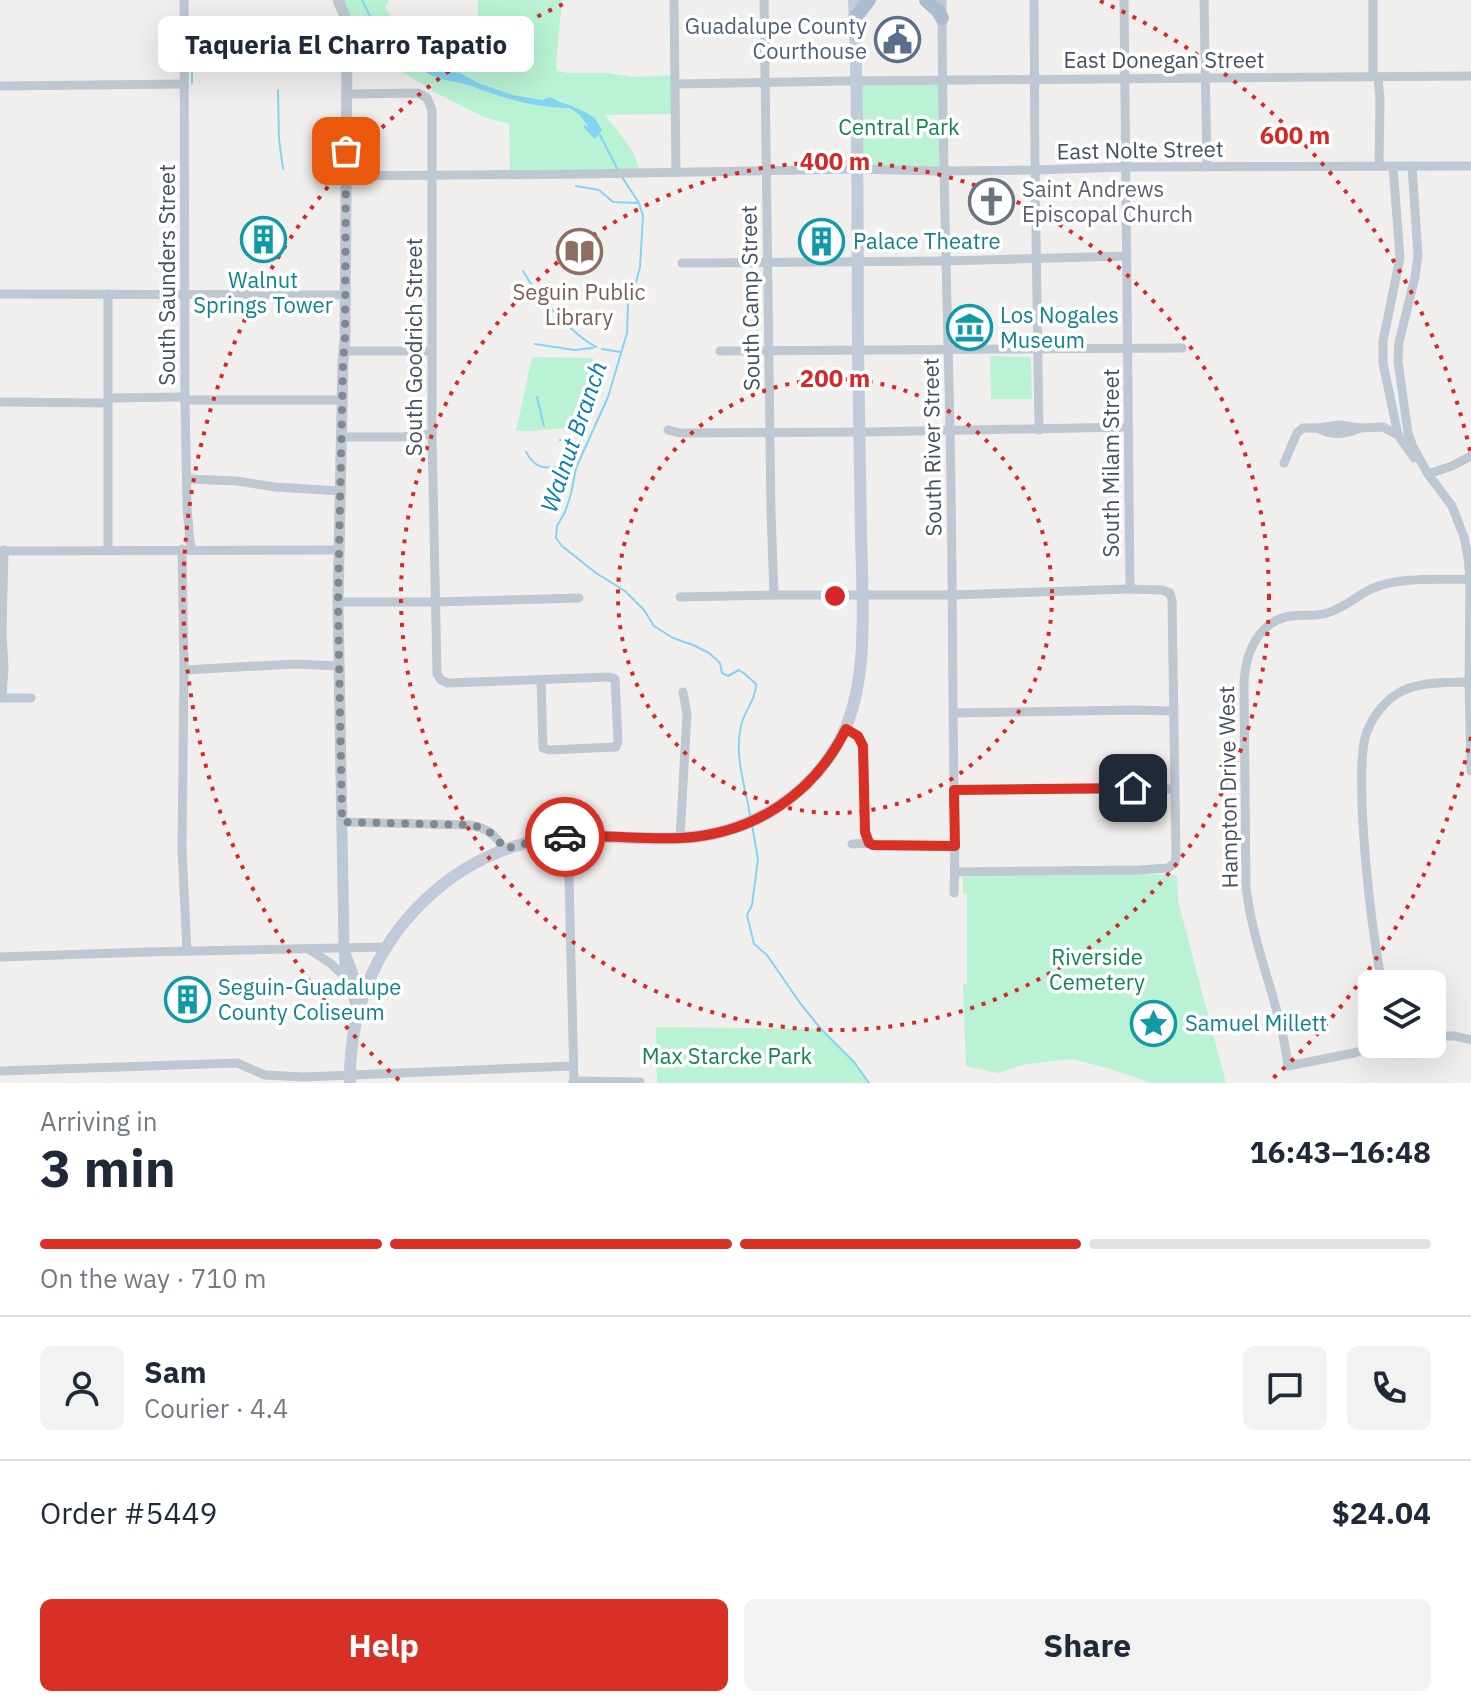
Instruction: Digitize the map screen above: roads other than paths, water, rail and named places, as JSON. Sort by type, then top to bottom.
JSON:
[{"type":"main road","points":[[350,1079],[356,1016],[372,971],[409,916],[438,887],[469,866],[504,849],[544,839],[568,836],[680,838],[713,834],[748,823],[797,794],[814,778],[846,729],[859,678],[862,596],[854,0]]},
{"type":"main road","points":[[855,18],[869,0]]},
{"type":"main road","points":[[926,0],[942,18]]},
{"type":"street","name":"South Saunders Street","points":[[184,0],[185,398],[189,532],[182,849],[187,951]]},
{"type":"street","points":[[338,0],[346,24],[347,94],[338,602],[343,957],[356,1016]]},
{"type":"street","points":[[674,0],[676,172]]},
{"type":"street","name":"South Camp Street","points":[[764,0],[774,595]]},
{"type":"street","name":"South River Street","points":[[942,0],[954,893]]},
{"type":"street","points":[[1034,0],[1039,430]]},
{"type":"street","name":"South Milam Street","points":[[1124,0],[1130,589]]},
{"type":"street","points":[[1204,0],[1207,167]]},
{"type":"street","points":[[1373,0],[1375,77],[1380,100],[1379,165]]},
{"type":"street","name":"East Donegan Street","points":[[675,84],[1471,76]]},
{"type":"street","points":[[0,86],[184,84]]},
{"type":"street","name":"South Goodrich Street","points":[[347,94],[423,95],[432,110],[436,669],[440,678],[448,683],[541,680]]},
{"type":"street","points":[[1393,166],[1400,258],[1383,341],[1383,363],[1398,435],[1446,496],[1458,521],[1468,557],[1471,771]]},
{"type":"street","points":[[1412,166],[1418,255],[1399,342],[1398,361],[1408,433],[1425,470]]},
{"type":"street","name":"East Nolte Street","points":[[346,176],[857,169],[944,171],[1471,166]]},
{"type":"street","points":[[682,263],[1127,256]]},
{"type":"street","points":[[1398,275],[1415,277]]},
{"type":"street","points":[[0,294],[345,295]]},
{"type":"street","points":[[108,294],[108,550]]},
{"type":"street","points":[[720,351],[1182,348]]},
{"type":"street","points":[[344,351],[432,351]]},
{"type":"street","points":[[0,402],[185,398],[342,400]]},
{"type":"street","points":[[1383,427],[1394,418]]},
{"type":"street","points":[[668,430],[680,433],[771,433],[1128,427]]},
{"type":"street","points":[[1284,463],[1297,433],[1303,428],[1341,434],[1361,428],[1383,427],[1398,435]]},
{"type":"street","points":[[341,437],[432,434]]},
{"type":"street","points":[[1425,470],[1452,466],[1471,456]]},
{"type":"street","points":[[188,479],[340,491]]},
{"type":"street","points":[[31,698],[1,698],[4,667],[2,550],[339,550]]},
{"type":"street","name":"Hampton Drive West","points":[[1358,1052],[1288,1066],[1285,1041],[1248,908],[1245,662],[1257,636],[1278,619],[1328,613],[1371,589],[1405,581],[1470,579]]},
{"type":"street","points":[[680,597],[952,595],[1130,589],[1170,593],[1175,863],[1168,868],[1139,870],[955,872]]},
{"type":"street","points":[[338,602],[579,598]]},
{"type":"street","points":[[184,670],[295,664],[339,666]]},
{"type":"street","points":[[615,679],[616,747],[543,748],[541,680],[615,679]]},
{"type":"street","points":[[1380,970],[1364,843],[1364,740],[1383,706],[1396,695],[1433,683],[1469,682]]},
{"type":"street","points":[[680,838],[687,714],[683,692]]},
{"type":"street","points":[[953,713],[1174,711]]},
{"type":"street","points":[[846,729],[858,736],[863,746],[865,832],[869,843]]},
{"type":"street","points":[[954,790],[1175,789]]},
{"type":"street","points":[[342,822],[483,827],[504,849]]},
{"type":"street","points":[[568,836],[574,1082],[640,1082]]},
{"type":"street","points":[[852,844],[955,846]]},
{"type":"street","points":[[344,947],[362,996]]},
{"type":"street","points":[[0,957],[386,947]]},
{"type":"street","points":[[307,949],[345,977]]},
{"type":"street","points":[[1446,1036],[1471,1040]]},
{"type":"street","points":[[0,1071],[237,1063],[265,1075],[350,1079],[572,1066]]},
{"type":"water","points":[[411,59],[513,95],[542,100],[550,97],[590,115],[602,130],[595,139],[584,128],[584,125],[589,128],[580,115],[570,108],[521,102],[438,78],[410,64]]},
{"type":"waterway","name":"Walnut Branch","points":[[362,0],[373,22],[406,59],[411,59]]},
{"type":"waterway","points":[[192,27],[192,49]]},
{"type":"waterway","points":[[192,60],[192,65]]},
{"type":"waterway","points":[[460,72],[462,62]]},
{"type":"waterway","points":[[192,73],[192,83]]},
{"type":"waterway","points":[[278,90],[283,169]]},
{"type":"waterway","name":"Walnut Branch","points":[[600,135],[617,168]]},
{"type":"waterway","name":"Walnut Branch","points":[[622,177],[639,203],[643,216],[640,267],[628,304],[627,333],[608,397],[576,468],[556,538],[596,573],[625,591],[644,610],[654,626],[709,653],[720,663],[722,673],[728,676],[739,670],[756,684],[739,737],[739,759],[750,815]]},
{"type":"waterway","points":[[576,186],[599,190],[613,202],[637,203]]},
{"type":"waterway","points":[[523,271],[555,313],[596,347]]},
{"type":"waterway","points":[[535,344],[574,350],[593,348]]},
{"type":"waterway","points":[[602,349],[620,352]]},
{"type":"waterway","points":[[537,397],[544,426]]},
{"type":"waterway","points":[[560,440],[571,446]]},
{"type":"waterway","points":[[526,452],[540,466],[576,467]]},
{"type":"waterway","name":"Walnut Branch","points":[[752,825],[758,859],[752,905],[747,915],[754,944],[767,955],[800,1003],[869,1083]]},
{"type":"place","name":"Guadalupe County Courthouse","points":[[898,39]]},
{"type":"place","name":"Taqueria El Charro Tapatio","points":[[346,151]]},
{"type":"place","name":"Saint Andrews Episcopal Church","points":[[991,202]]},
{"type":"place","name":"Walnut Springs Tower","points":[[263,239]]},
{"type":"place","name":"Palace Theatre","points":[[822,241]]},
{"type":"place","name":"Seguin Public Library","points":[[579,251]]},
{"type":"place","name":"Los Nogales Museum","points":[[969,328]]},
{"type":"place","name":"Seguin-Guadalupe County Coliseum","points":[[187,1000]]},
{"type":"place","name":"Samuel Millett","points":[[1154,1023]]},
{"type":"park label","name":"Central Park","points":[[899,127]]},
{"type":"park label","name":"Riverside Cemetery","points":[[1097,970]]},
{"type":"park label","name":"Max Starcke Park","points":[[727,1056]]}]
